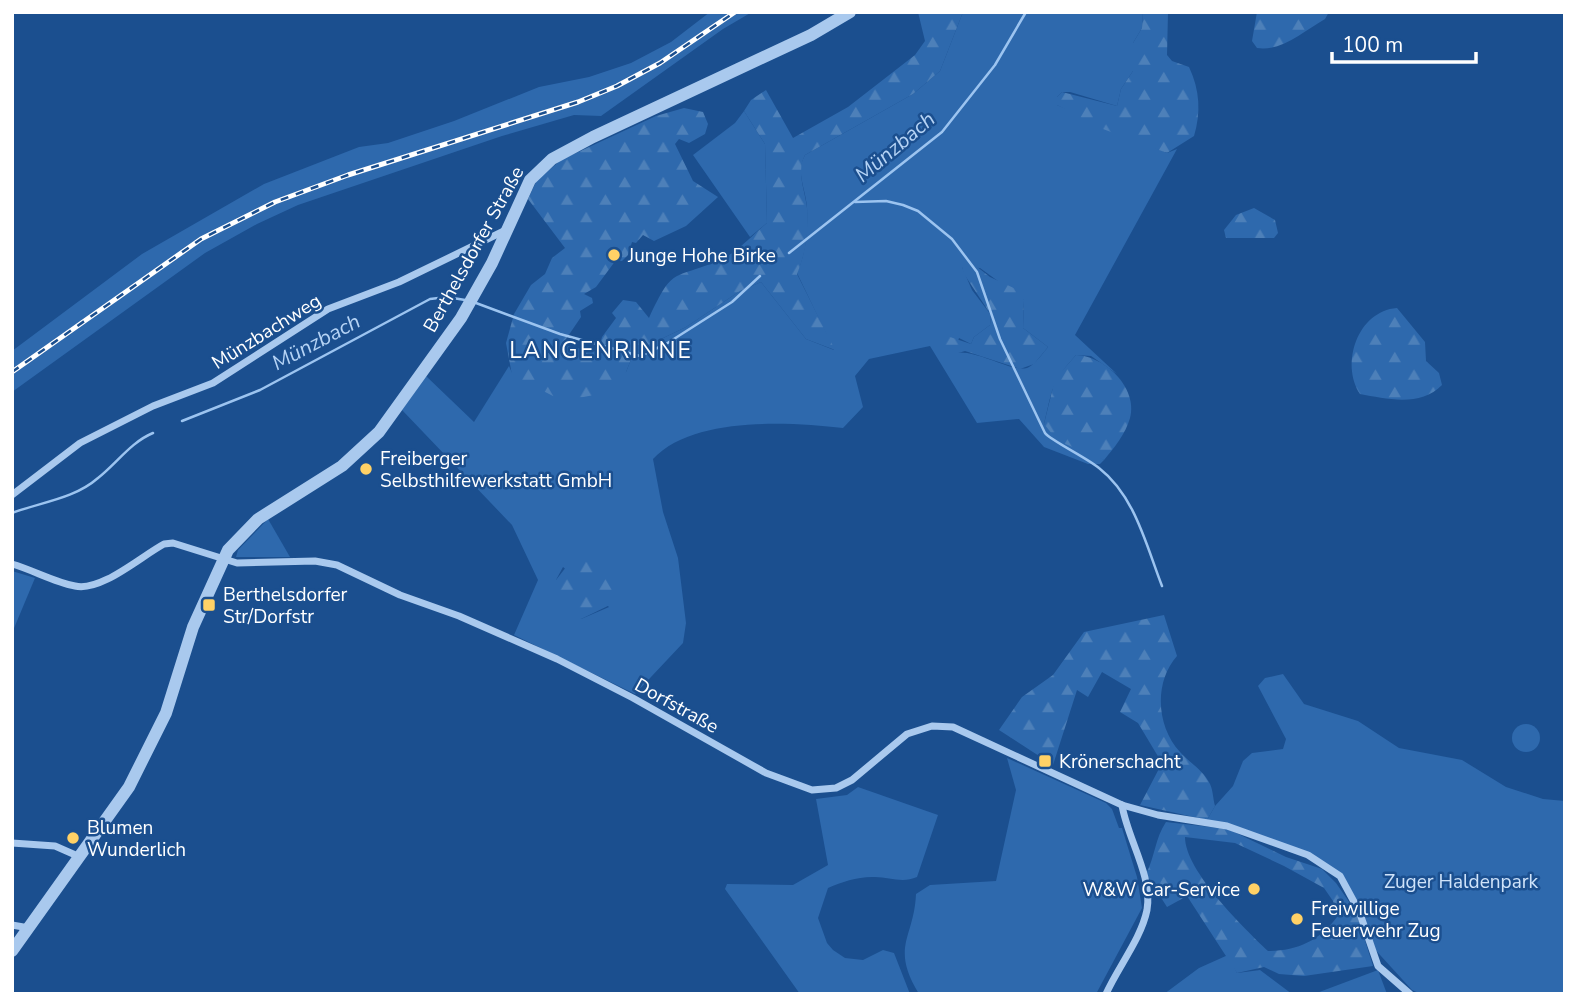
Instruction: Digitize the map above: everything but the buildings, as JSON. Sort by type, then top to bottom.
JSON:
[{"type":"street","name":"Berthelsdorfer Straße","points":[[12,951],[129,787],[166,713],[193,627],[223,559],[235,541],[258,519],[342,466],[379,432],[461,318],[530,180],[562,152],[811,35],[850,12]]},
{"type":"street","name":"Münzbachweg","points":[[12,495],[80,443],[153,406],[213,383],[328,309],[399,282],[508,228]]},
{"type":"street","name":"Dorfstraße","points":[[12,564],[68,585],[87,587],[101,583],[164,544],[183,544],[237,563],[315,561],[337,565],[400,595],[466,619],[557,659],[766,773],[812,790],[836,788],[859,775],[907,734],[945,725],[1122,804],[1158,815],[1227,826],[1308,855],[1340,876],[1359,911],[1378,966],[1410,994]]},
{"type":"street","points":[[1107,994],[1147,909],[1143,876],[1125,827],[1122,804]]},
{"type":"street","points":[[12,843],[55,846],[80,858]]},
{"type":"street","points":[[12,925],[29,928]]},
{"type":"green space","points":[[710,12],[752,12],[723,29],[601,116],[574,115],[502,136],[298,205],[257,224],[205,253],[12,392],[12,351],[142,254],[264,184],[359,147],[388,143],[454,121],[539,87],[589,77],[631,63],[671,42]]},
{"type":"green space","points":[[918,12],[963,12],[940,71],[913,94],[805,155],[802,161],[801,174],[808,225],[805,250],[797,274],[835,350],[806,339],[761,282],[740,291],[686,327],[634,352],[626,372],[594,395],[573,399],[553,396],[512,375],[506,343],[514,314],[531,285],[545,274],[552,258],[565,248],[528,199],[537,180],[561,160],[656,116],[684,108],[703,112],[708,124],[705,134],[689,143],[679,139],[675,144],[693,181],[718,197],[686,226],[654,241],[643,235],[636,243],[632,242],[628,255],[622,261],[616,260],[596,287],[584,294],[592,298],[593,303],[580,311],[581,317],[564,342],[567,346],[598,352],[602,337],[616,318],[612,313],[623,300],[636,302],[649,318],[664,290],[676,277],[726,257],[767,223],[765,144],[744,111],[751,100],[766,90],[793,138],[848,107],[915,55],[925,41]]},
{"type":"green space","points":[[963,12],[1143,12],[1142,28],[1133,43],[1133,71],[1121,89],[1117,106],[1070,92],[1062,92],[1057,97],[1057,105],[1167,153],[1177,149],[1075,335],[1117,374],[1091,356],[1076,355],[1061,373],[1051,394],[1044,424],[1104,460],[1100,464],[1088,464],[1044,447],[1019,419],[977,423],[930,346],[869,359],[855,376],[863,407],[843,428],[769,424],[716,429],[692,435],[670,445],[653,459],[663,512],[678,558],[686,623],[683,643],[635,694],[514,635],[538,580],[512,525],[402,410],[426,376],[474,422],[509,366],[513,375],[626,372],[634,352],[686,327],[740,291],[761,282],[806,339],[834,350],[797,273],[804,250],[807,225],[802,161],[805,155],[913,94],[940,71]],"holes":[[[962,267],[980,268],[1024,300],[1023,328],[1048,347],[1032,365],[1015,367],[973,354],[954,353],[959,338],[971,344],[974,337],[990,325],[991,315],[972,290]],[[563,567],[609,607],[581,619],[556,580]]]},
{"type":"green space","points":[[1143,12],[1168,12],[1167,55],[1172,61],[1189,67],[1197,93],[1198,119],[1194,136],[1167,153],[1103,129],[1057,105],[1057,97],[1062,92],[1117,106],[1121,89],[1133,71],[1133,43],[1142,28]]},
{"type":"green space","points":[[1257,12],[1329,12],[1325,19],[1284,44],[1257,48],[1252,41]]},
{"type":"green space","points":[[744,111],[765,144],[767,223],[750,237],[693,155],[735,123]]},
{"type":"green space","points":[[1254,208],[1275,220],[1278,233],[1274,238],[1226,238],[1224,230],[1236,215]]},
{"type":"green space","points":[[967,259],[990,277],[1020,291],[1024,300],[1023,328],[1048,347],[1034,364],[1020,369],[965,351],[941,358],[935,348],[947,336],[971,344],[974,337],[990,325],[991,315],[964,274],[962,267]]},
{"type":"green space","points":[[1397,308],[1425,342],[1426,361],[1439,373],[1442,385],[1434,392],[1414,399],[1360,394],[1354,382],[1352,368],[1356,340],[1372,318],[1383,311]]},
{"type":"green space","points":[[1076,355],[1108,367],[1129,395],[1131,406],[1128,424],[1104,460],[1058,441],[1044,424],[1055,379]]},
{"type":"green space","points":[[268,519],[290,557],[236,557],[238,550]]},
{"type":"green space","points":[[586,557],[613,569],[620,588],[614,603],[581,619],[574,617],[561,605],[556,580],[570,562]]},
{"type":"green space","points":[[12,571],[35,578],[12,633]]},
{"type":"green space","points":[[1164,615],[1177,656],[1164,678],[1162,717],[1172,741],[1210,784],[1215,806],[1207,820],[1140,805],[1162,763],[1138,723],[1120,712],[1131,689],[1102,672],[1088,697],[1077,690],[1053,765],[999,730],[1022,697],[1053,675],[1084,632]]},
{"type":"green space","name":"Zuger Haldenpark","points":[[1283,674],[1304,704],[1358,721],[1399,748],[1462,760],[1506,787],[1543,799],[1565,801],[1565,994],[1421,994],[1412,990],[1370,944],[1341,875],[1309,853],[1207,820],[1215,806],[1233,786],[1243,761],[1252,753],[1283,749],[1286,739],[1258,686],[1265,678]]},
{"type":"green space","points":[[1526,724],[1536,728],[1540,738],[1536,748],[1526,752],[1516,748],[1512,738],[1516,728]]},
{"type":"green space","points":[[1007,758],[1106,803],[1112,809],[1119,828],[1122,828],[1137,877],[1142,908],[1096,994],[919,994],[910,978],[905,953],[916,894],[930,885],[996,881],[1016,790]]},
{"type":"green space","points":[[858,787],[938,815],[917,877],[900,880],[866,877],[828,888],[818,918],[827,943],[845,958],[863,960],[883,950],[894,953],[910,994],[800,994],[725,889],[727,884],[793,885],[828,865],[816,799],[847,795]]},
{"type":"green space","points":[[1166,822],[1228,829],[1286,857],[1322,869],[1336,883],[1356,912],[1373,966],[1304,976],[1279,974],[1264,967],[1237,973],[1187,896],[1167,907],[1146,874]],"holes":[[[1185,837],[1235,843],[1324,888],[1333,901],[1337,917],[1323,932],[1307,943],[1298,947],[1268,951],[1231,914],[1205,882],[1188,851]]]},
{"type":"green space","points":[[1228,955],[1237,973],[1260,970],[1292,994],[1164,994],[1199,968]]},
{"type":"green space","points":[[1378,970],[1387,994],[1314,994]]},
{"type":"waterway","name":"Münzbach","points":[[789,253],[942,132],[995,65],[1026,12]]},
{"type":"waterway","points":[[855,202],[886,201],[903,205],[918,211],[952,239],[977,272],[1000,339],[1045,433],[1099,468],[1122,492],[1138,522],[1162,586]]},
{"type":"waterway","name":"Münzbach","points":[[476,303],[560,334],[640,356],[666,344],[732,302],[760,276]]},
{"type":"waterway","name":"Münzbach","points":[[182,421],[260,390],[430,299],[447,297],[465,300]]},
{"type":"waterway","name":"Münzbach","points":[[12,513],[79,491],[105,472],[131,447],[153,433]]},
{"type":"railway","points":[[12,372],[201,239],[275,202],[348,175],[578,102],[617,86],[660,63],[735,12]]},
{"type":"place","name":"Junge Hohe Birke","points":[[614,255]]},
{"type":"place","name":"Freiberger Selbsthilfewerkstatt GmbH","points":[[366,469]]},
{"type":"place","name":"Berthelsdorfer Str/Dorfstr","points":[[209,605]]},
{"type":"place","name":"Krönerschacht","points":[[1045,761]]},
{"type":"place","name":"Blumen Wunderlich","points":[[73,838]]},
{"type":"place","name":"W&W Car-Service","points":[[1254,889]]},
{"type":"place","name":"Freiwillige Feuerwehr Zug","points":[[1297,919]]},
{"type":"district","name":"LANGENRINNE","points":[[601,350]]}]
